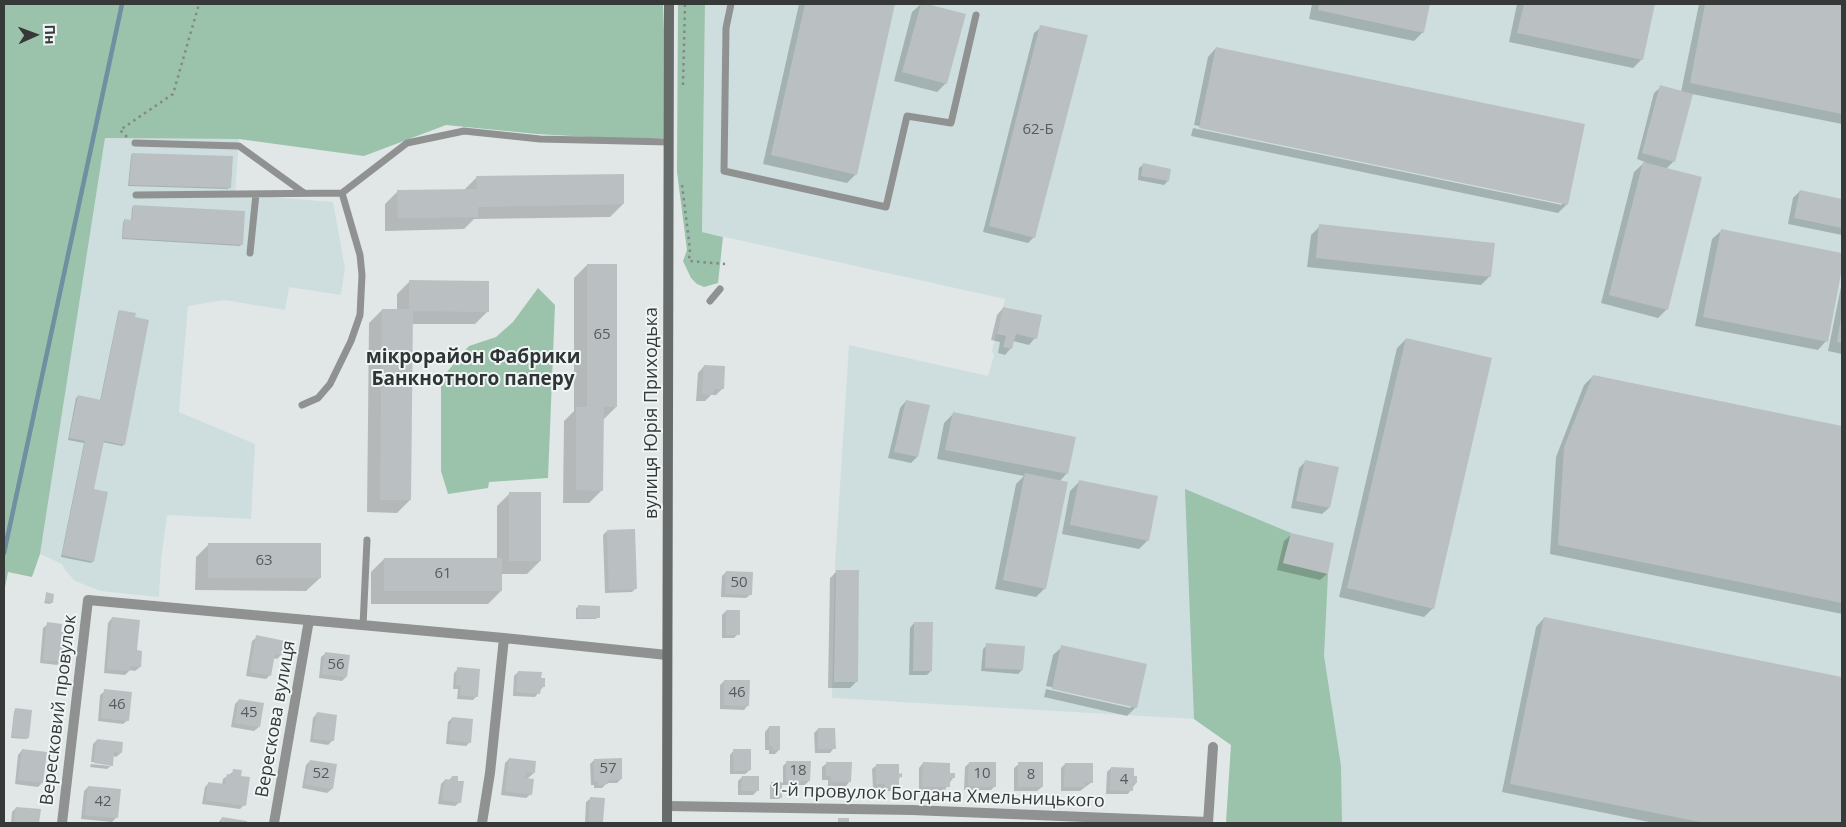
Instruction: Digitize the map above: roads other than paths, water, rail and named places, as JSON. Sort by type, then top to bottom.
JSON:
[{"type":"street","name":"вулиця Юрія Приходька","points":[[666,823],[669,4]]},
{"type":"street","name":"Вересковий провулок","points":[[62,823],[88,600],[309,620]]},
{"type":"street","points":[[309,620],[667,655]]},
{"type":"street","name":"Верескова вулиця","points":[[274,823],[309,620]]},
{"type":"street","points":[[482,823],[490,773],[504,638]]},
{"type":"street","points":[[1208,822],[1213,747]]},
{"type":"street","name":"1-й провулок Богдана Хмельницького","points":[[667,806],[912,810],[1208,822]]},
{"type":"lane","points":[[731,4],[726,28],[724,172],[886,207],[907,116],[951,123],[976,15]]},
{"type":"lane","points":[[136,195],[342,193],[407,143],[464,131],[540,139],[669,142]]},
{"type":"lane","points":[[135,143],[239,146],[304,193]]},
{"type":"lane","points":[[302,405],[318,398],[330,384],[351,341],[360,315],[362,275],[360,255],[342,193]]},
{"type":"lane","points":[[250,253],[256,194]]},
{"type":"lane","points":[[710,301],[720,289]]},
{"type":"lane","points":[[363,626],[367,540]]},
{"type":"waterway","points":[[4,553],[122,4]]},
{"type":"district","name":"мікрорайон Фабрики Банкнотного паперу","points":[[473,369]]}]
